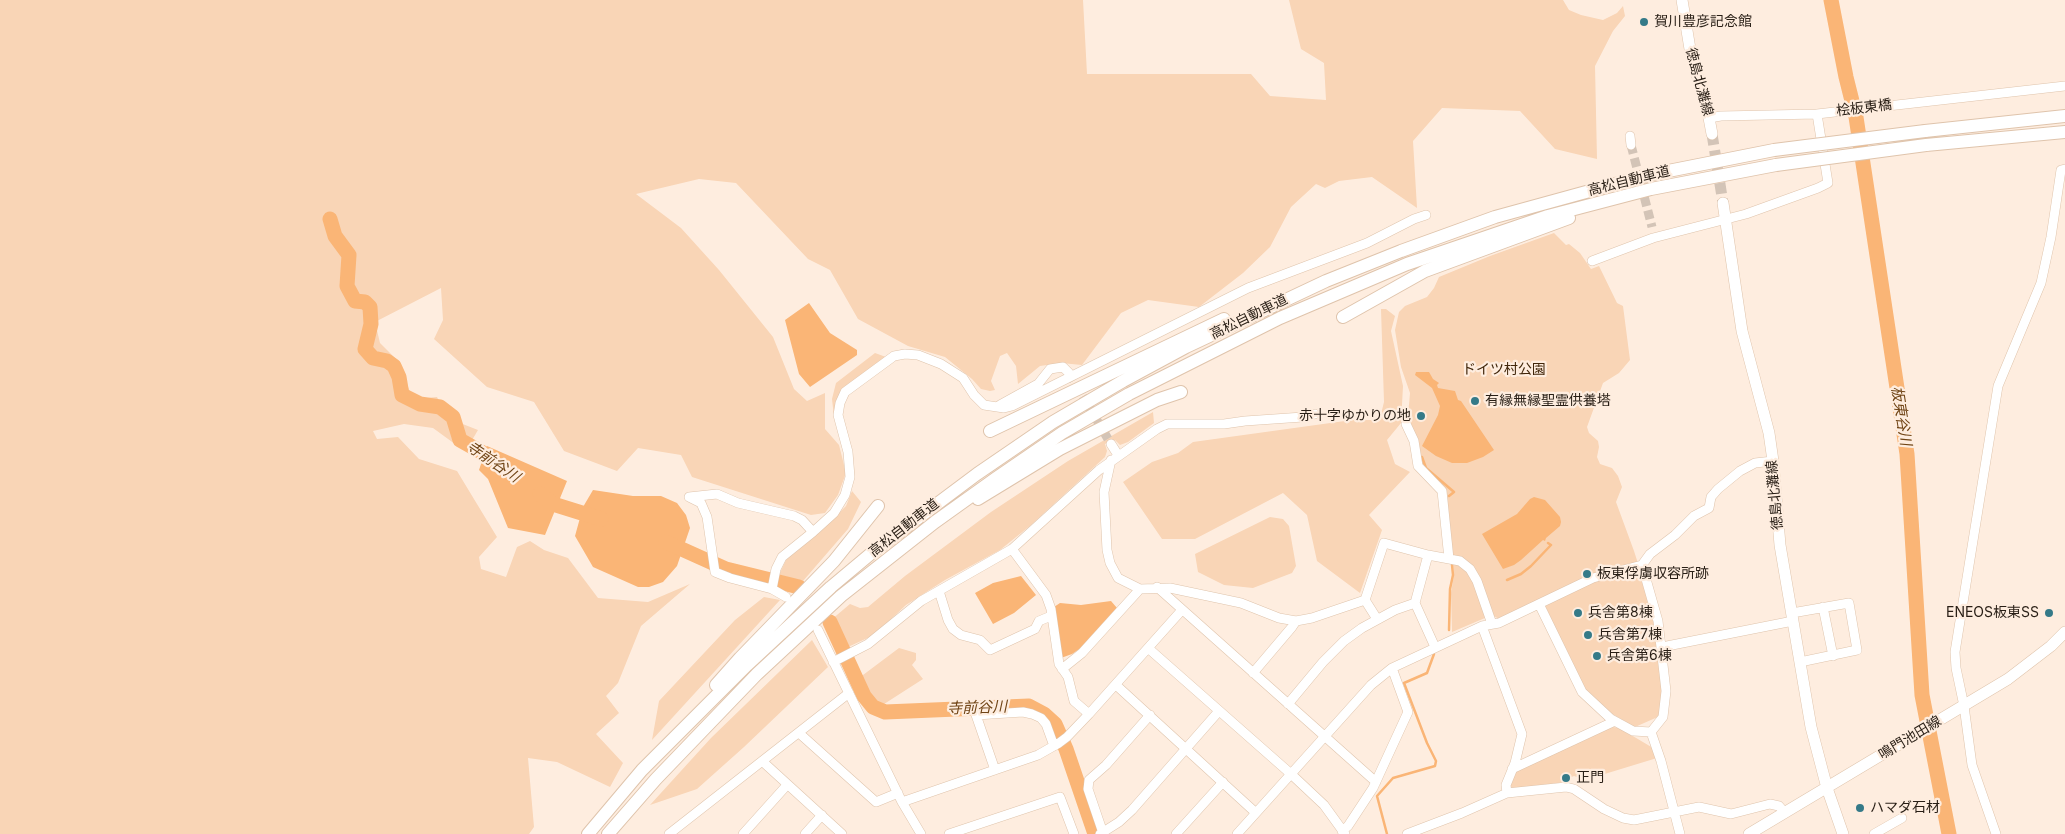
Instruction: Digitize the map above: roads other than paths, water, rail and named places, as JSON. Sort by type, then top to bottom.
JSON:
[{"type":"highway","name":"高松自動車道","points":[[588,834],[642,770],[791,623],[874,551],[924,512],[1061,418],[1178,352],[1273,304],[1326,280],[1495,217],[1648,175],[1774,150],[2065,116]]},
{"type":"highway","name":"高松自動車道","points":[[608,834],[662,772],[798,634],[841,596],[934,522],[1070,428],[1129,394],[1280,318],[1406,264],[1488,235],[1548,216],[1652,189],[1776,165],[1926,145],[2065,132]]},
{"type":"highway","points":[[1343,317],[1425,271],[1503,241],[1652,189]]},
{"type":"highway","points":[[990,431],[1223,319],[1273,304]]},
{"type":"highway","points":[[934,522],[995,490],[1060,449],[1157,400],[1181,392]]},
{"type":"highway","points":[[642,770],[740,658],[834,561],[878,506]]},
{"type":"main road","name":"徳島北灘線","points":[[1682,0],[1690,49],[1712,134]]},
{"type":"main road","name":"徳島北灘線","points":[[1723,203],[1742,331],[1769,433],[1780,545],[1811,727],[1827,788],[1843,834]]},
{"type":"main road","name":"鳴門池田線","points":[[1749,834],[2008,679],[2051,646],[2065,632]]},
{"type":"street","name":"桧板東橋","points":[[1709,118],[1721,116],[1818,114],[2065,86]]},
{"type":"street","points":[[1592,261],[1654,238],[1746,214],[1828,183],[1818,114]]},
{"type":"street","points":[[1996,834],[1972,765],[1961,708],[1955,652],[1998,386],[2040,283],[2051,237],[2061,170],[2065,169]]},
{"type":"street","points":[[772,584],[782,557],[834,514],[845,495],[850,477],[848,452],[838,415],[844,392],[894,356],[905,354],[918,355],[941,364],[963,378],[974,395],[984,405],[996,408],[1012,406],[1248,288],[1367,243],[1414,219],[1426,215]]},
{"type":"street","points":[[1652,227],[1654,238]]},
{"type":"street","points":[[996,408],[1038,384],[1050,369],[1064,367],[1069,373]]},
{"type":"street","points":[[841,658],[868,644],[921,601],[1012,549],[1082,484],[1115,458],[1167,424],[1224,424],[1245,420],[1303,417],[1315,414]]},
{"type":"street","points":[[1406,424],[1414,441],[1418,466],[1442,491],[1449,559]]},
{"type":"street","points":[[1111,444],[1115,458],[1104,492],[1107,550],[1110,563],[1118,578],[1136,585],[1140,589]]},
{"type":"street","points":[[1237,834],[1371,685],[1392,668],[1482,626],[1498,623],[1598,576],[1642,565],[1650,554],[1676,535],[1694,516],[1709,508],[1711,497],[1718,488],[1740,471],[1755,463],[1773,461]]},
{"type":"street","points":[[786,597],[772,584],[730,578],[714,572],[707,517],[701,503],[689,497],[717,494],[738,503],[794,516],[802,520],[814,532]]},
{"type":"street","points":[[1365,600],[1384,543],[1428,555],[1460,561],[1470,569],[1477,581],[1492,624]]},
{"type":"street","points":[[1012,549],[1046,596],[1059,664],[1068,677],[1074,701],[1089,714]]},
{"type":"street","points":[[1428,555],[1415,603],[1435,647]]},
{"type":"street","points":[[1642,565],[1655,606],[1659,639],[1662,647],[1666,701],[1663,717],[1651,732]]},
{"type":"street","points":[[1157,587],[1181,611],[1376,782]]},
{"type":"street","points":[[1062,669],[1082,653],[1140,589],[1157,587],[1241,602],[1279,618],[1296,621],[1312,618],[1365,600]]},
{"type":"street","points":[[939,591],[948,620],[953,628],[961,634],[980,640],[990,650],[1035,628],[1040,621],[1051,616]]},
{"type":"street","points":[[1365,600],[1377,619]]},
{"type":"street","points":[[1288,704],[1323,662],[1344,641],[1377,619],[1415,603]]},
{"type":"street","points":[[1662,647],[1792,617],[1822,607],[1849,603],[1858,650],[1800,662]]},
{"type":"street","points":[[1539,604],[1582,692],[1615,721],[1633,731],[1651,732]]},
{"type":"street","points":[[1822,607],[1832,656]]},
{"type":"street","points":[[799,733],[876,802],[900,798],[995,770],[1038,755],[1067,737],[1181,611]]},
{"type":"street","points":[[1253,673],[1296,621]]},
{"type":"street","points":[[1482,626],[1522,734],[1506,785],[1507,793]]},
{"type":"street","points":[[818,630],[841,658],[849,693],[900,798],[921,834]]},
{"type":"street","points":[[1148,648],[1291,774],[1324,805],[1344,832],[1376,782],[1408,712],[1392,668]]},
{"type":"street","points":[[1116,685],[1256,813]]},
{"type":"street","points":[[669,834],[849,693]]},
{"type":"street","points":[[1150,715],[1106,765],[1089,780],[1088,789],[1102,833],[1132,810],[1219,711]]},
{"type":"street","points":[[995,770],[976,715],[1023,712],[1032,714],[1041,718],[1046,724],[1056,745]]},
{"type":"street","points":[[1512,770],[1615,721]]},
{"type":"street","points":[[1651,732],[1661,761],[1680,834]]},
{"type":"street","points":[[762,761],[842,834]]},
{"type":"street","points":[[1176,834],[1223,782]]},
{"type":"street","points":[[743,834],[787,784]]},
{"type":"street","points":[[1407,834],[1507,793],[1566,787],[1574,789],[1604,809],[1623,818],[1634,820],[1698,808],[1731,814],[1770,804],[1779,806],[1785,813]]},
{"type":"street","points":[[949,834],[1060,797],[1074,834]]},
{"type":"street","points":[[805,834],[822,815]]},
{"type":"street","points":[[1874,834],[1902,818]]},
{"type":"water","points":[[809,303],[830,333],[857,350],[857,355],[810,387],[799,374],[785,320]]},
{"type":"water","points":[[1416,372],[1429,372],[1433,379],[1439,383],[1437,385],[1438,388],[1455,391],[1458,400],[1461,401],[1494,450],[1483,457],[1467,463],[1452,463],[1436,456],[1422,446],[1438,415],[1440,406],[1432,388],[1415,375]]},
{"type":"water","points":[[487,446],[567,481],[545,535],[508,528],[488,479],[479,470]]},
{"type":"water","points":[[593,490],[633,496],[661,496],[677,503],[686,515],[690,528],[677,566],[663,582],[649,587],[638,587],[593,567],[575,536],[583,507]]},
{"type":"water","points":[[1534,497],[1545,500],[1560,517],[1560,526],[1521,560],[1503,569],[1482,534],[1517,514]]},
{"type":"water","points":[[1021,576],[1036,595],[1014,613],[993,624],[975,593],[993,583]]},
{"type":"water","points":[[1111,601],[1117,608],[1081,648],[1061,658],[1054,607],[1060,603],[1081,605]]},
{"type":"waterway","name":"板東谷川","points":[[1831,0],[1856,117],[1907,454],[1922,695],[1949,834]]},
{"type":"waterway","name":"寺前谷川","points":[[330,219],[335,236],[349,255],[347,286],[355,301],[365,302],[370,307],[371,324],[365,349],[373,358],[387,361],[394,366],[399,377],[402,395],[420,404],[440,407],[453,417],[460,440],[501,466]]},
{"type":"waterway","points":[[1422,457],[1426,468],[1454,492],[1449,496]]},
{"type":"waterway","name":"寺前谷川","points":[[540,494],[553,504],[601,519]]},
{"type":"waterway","name":"寺前谷川","points":[[666,542],[726,569],[799,587]]},
{"type":"waterway","points":[[1507,580],[1521,574],[1531,566],[1551,545],[1548,543]]},
{"type":"waterway","points":[[1449,630],[1452,565]]},
{"type":"waterway","name":"寺前谷川","points":[[830,622],[864,696],[873,707],[885,712],[1029,706],[1044,714],[1055,724],[1066,749],[1095,834]]},
{"type":"waterway","points":[[1387,834],[1377,796],[1393,778],[1435,766],[1436,761],[1404,683],[1427,673],[1434,654]]},
{"type":"tunnel","points":[[1712,134],[1723,203]]},
{"type":"tunnel","points":[[1631,145],[1652,227]]},
{"type":"tunnel","points":[[1069,373],[1111,444]]},
{"type":"place","name":"賀川豊彦記念館","points":[[1644,22]]},
{"type":"place","name":"有縁無縁聖霊供養塔","points":[[1475,401]]},
{"type":"place","name":"赤十字ゆかりの地","points":[[1421,416]]},
{"type":"place","name":"板東俘虜収容所跡","points":[[1587,574]]},
{"type":"place","name":"兵舎第8棟","points":[[1578,613]]},
{"type":"place","name":"ENEOS板東SS","points":[[2049,613]]},
{"type":"place","name":"兵舎第7棟","points":[[1588,635]]},
{"type":"place","name":"兵舎第6棟","points":[[1597,656]]},
{"type":"place","name":"正門","points":[[1566,778]]},
{"type":"place","name":"ハマダ石材","points":[[1860,808]]},
{"type":"park label","name":"ドイツ村公園","points":[[1504,370]]}]
